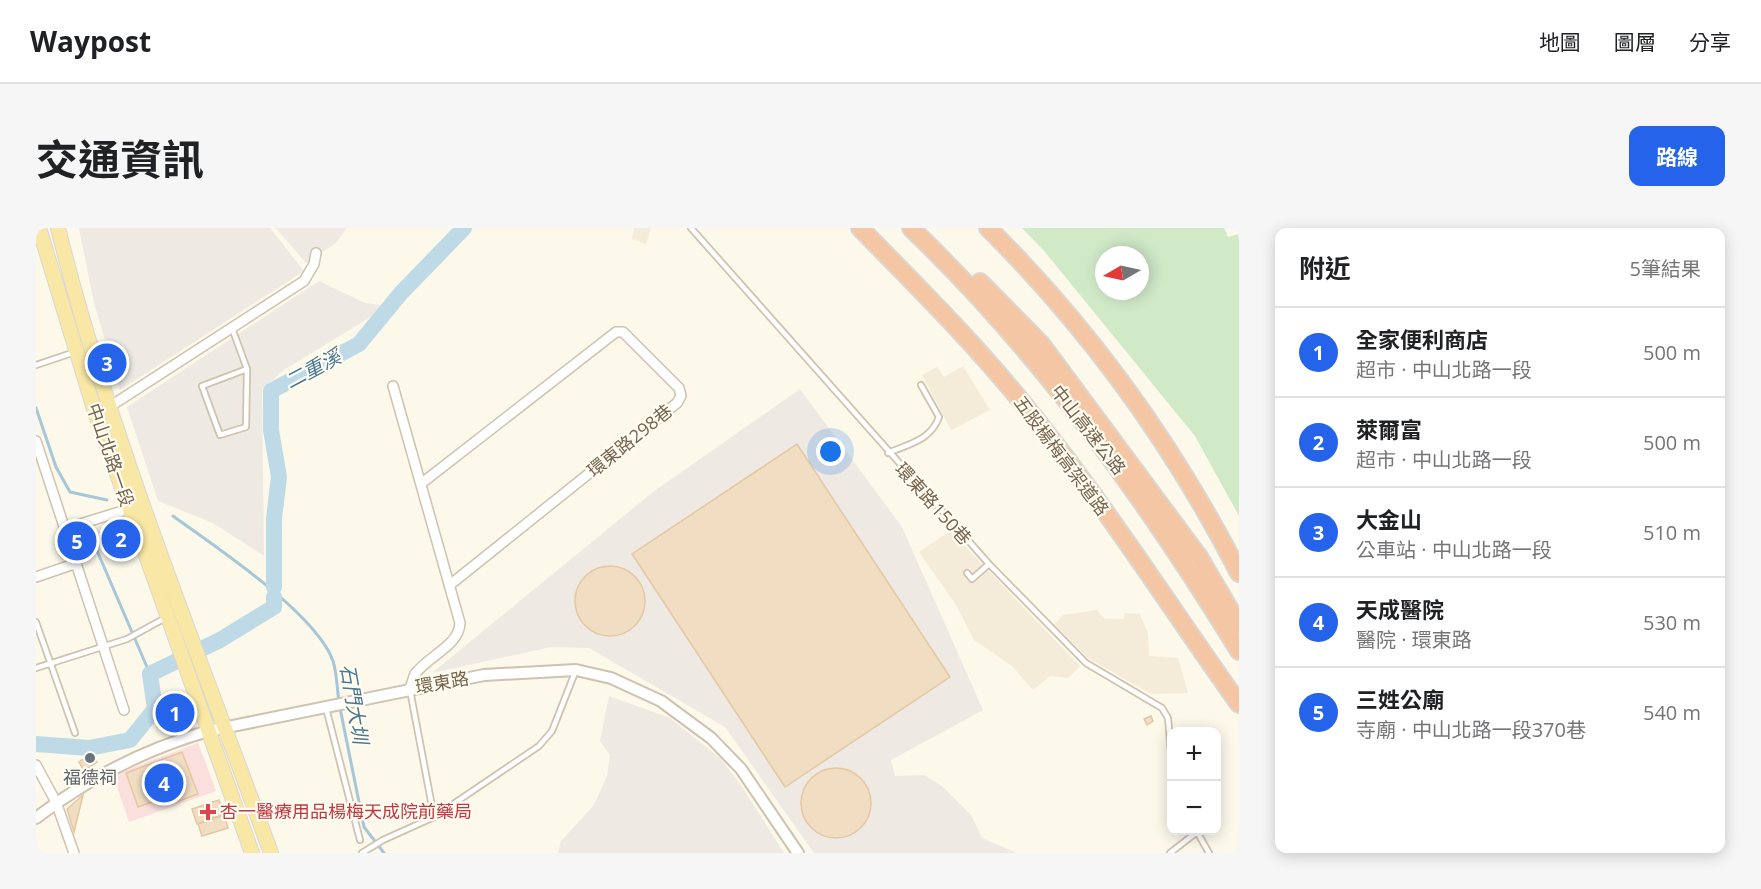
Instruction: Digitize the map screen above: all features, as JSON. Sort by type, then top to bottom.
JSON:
[{"type":"highway","name":"五股楊梅高架道路","points":[[860,228],[936,305],[1029,410],[1082,479],[1239,704]]},
{"type":"highway","name":"中山高速公路","points":[[911,228],[960,275],[997,317],[1110,456],[1202,591],[1239,651]]},
{"type":"highway","name":"中山高速公路","points":[[927,228],[1041,344],[1199,557],[1239,625]]},
{"type":"highway","points":[[988,228],[1034,273],[1106,364],[1160,438],[1219,534],[1239,573]]},
{"type":"main road","name":"中山北路一段","points":[[39,228],[95,412],[208,731]]},
{"type":"main road","name":"中山北路一段","points":[[58,228],[110,408],[155,541],[226,727]]},
{"type":"main road","points":[[60,303],[77,299]]},
{"type":"main road","points":[[226,727],[271,853]]},
{"type":"main road","points":[[208,731],[252,853]]},
{"type":"street","points":[[95,412],[110,408],[304,281],[314,264],[316,253]]},
{"type":"street","name":"環東路298巷","points":[[422,483],[616,332],[622,332],[679,388],[681,396],[677,403],[451,584]]},
{"type":"street","points":[[393,386],[451,584],[460,630],[416,674],[410,688]]},
{"type":"street","points":[[36,441],[124,710]]},
{"type":"street","points":[[64,529],[129,509]]},
{"type":"street","points":[[36,577],[75,564]]},
{"type":"street","name":"環東路","points":[[36,818],[56,802],[120,765],[159,747],[208,731],[410,688],[484,675],[576,670],[611,678],[661,701],[711,738],[741,769],[798,853]]},
{"type":"street","points":[[36,765],[56,802],[74,853]]},
{"type":"lane","name":"環東路150巷","points":[[691,228],[988,564],[1086,663],[1162,708],[1168,718],[1169,727]]},
{"type":"lane","points":[[232,328],[247,369],[246,427],[220,435],[202,386],[247,369]]},
{"type":"lane","points":[[36,365],[75,352]]},
{"type":"lane","points":[[888,453],[927,436],[935,428],[939,417],[921,385]]},
{"type":"lane","points":[[967,573],[972,579],[988,564]]},
{"type":"lane","points":[[36,668],[127,639],[167,618]]},
{"type":"lane","points":[[36,622],[75,733]]},
{"type":"lane","points":[[362,853],[383,840],[434,817],[539,746],[552,731],[576,670]]},
{"type":"lane","points":[[410,688],[434,817]]},
{"type":"lane","points":[[329,705],[360,840]]},
{"type":"lane","points":[[1170,853],[1191,835]]},
{"type":"lane","points":[[1198,835],[1209,853]]},
{"type":"shaded area","points":[[79,228],[270,228],[304,271],[120,390],[94,303]]},
{"type":"shaded area","points":[[276,228],[347,228],[336,243],[306,263]]},
{"type":"shaded area","points":[[634,228],[651,228],[646,244],[632,239]]},
{"type":"shaded area","points":[[319,281],[365,303],[382,305],[372,316],[284,370],[262,389],[264,556],[213,523],[158,501],[127,407]]},
{"type":"shaded area","points":[[963,366],[990,410],[951,430],[922,375],[937,367],[944,377]]},
{"type":"shaded area","points":[[800,389],[902,527],[983,710],[891,760],[895,776],[924,775],[942,786],[971,815],[982,838],[1017,853],[814,853],[725,727],[589,648],[551,647],[432,673],[653,492]]},
{"type":"shaded area","points":[[950,531],[1080,666],[1068,678],[1050,676],[1033,690],[1012,666],[974,640],[956,605],[919,552]]},
{"type":"shaded area","points":[[1097,610],[1105,619],[1124,619],[1125,613],[1140,614],[1148,634],[1149,656],[1178,658],[1188,693],[1151,694],[1088,658],[1054,624],[1063,615]]},
{"type":"shaded area","points":[[609,696],[670,718],[721,759],[743,788],[784,853],[558,853],[561,841],[594,805],[607,776],[610,755],[600,741]]},
{"type":"shaded area","points":[[198,743],[216,791],[129,822],[113,775]]},
{"type":"green space","points":[[1022,228],[1224,228],[1228,237],[1239,234],[1239,516],[1195,436],[1045,252]]},
{"type":"building","points":[[797,444],[950,677],[785,787],[632,554]]},
{"type":"building","points":[[79,532],[82,548],[74,550],[71,534]]},
{"type":"building","points":[[610,566],[623,569],[635,576],[642,588],[645,601],[642,614],[635,626],[623,633],[610,636],[597,633],[585,626],[578,614],[575,601],[578,588],[585,576],[597,569]]},
{"type":"building","points":[[1151,716],[1153,721],[1147,725],[1144,719]]},
{"type":"building","points":[[182,752],[198,794],[171,804],[169,796],[138,807],[126,773]]},
{"type":"building","name":"福德祠","points":[[91,754],[97,762],[84,771],[79,762]]},
{"type":"building","points":[[836,768],[849,771],[861,778],[868,790],[871,803],[868,816],[861,828],[849,835],[836,838],[823,835],[811,828],[804,816],[801,803],[804,790],[811,778],[823,771]]},
{"type":"building","points":[[83,795],[74,832],[67,809]]},
{"type":"building","name":"杏一醫療用品楊梅天成院前藥局","points":[[219,800],[224,814],[197,824],[192,809]]},
{"type":"building","points":[[224,815],[228,828],[202,836],[198,824]]},
{"type":"waterway","name":"二重溪","points":[[274,587],[274,518],[279,477],[271,430],[271,391],[359,344],[401,293],[464,228]]},
{"type":"waterway","name":"石門大圳","points":[[36,408],[56,467],[70,492],[107,500]]},
{"type":"waterway","name":"石門大圳","points":[[173,516],[237,562],[307,622],[323,642],[333,661],[339,702]]},
{"type":"waterway","points":[[89,532],[150,674]]},
{"type":"waterway","name":"二重溪","points":[[36,744],[89,748],[130,740],[155,709],[150,674],[220,640],[274,607],[274,597]]},
{"type":"waterway","name":"石門大圳","points":[[340,708],[364,827],[384,853]]},
{"type":"place","name":"大金山","points":[[107,363]]},
{"type":"place","name":"萊爾富","points":[[121,539]]},
{"type":"place","name":"三姓公廟","points":[[77,541]]},
{"type":"place","name":"全家便利商店","points":[[175,713]]},
{"type":"place","name":"福德祠","points":[[90,758]]},
{"type":"place","name":"天成醫院","points":[[164,783]]},
{"type":"place","name":"杏一醫療用品楊梅天成院前藥局","points":[[208,812]]}]
